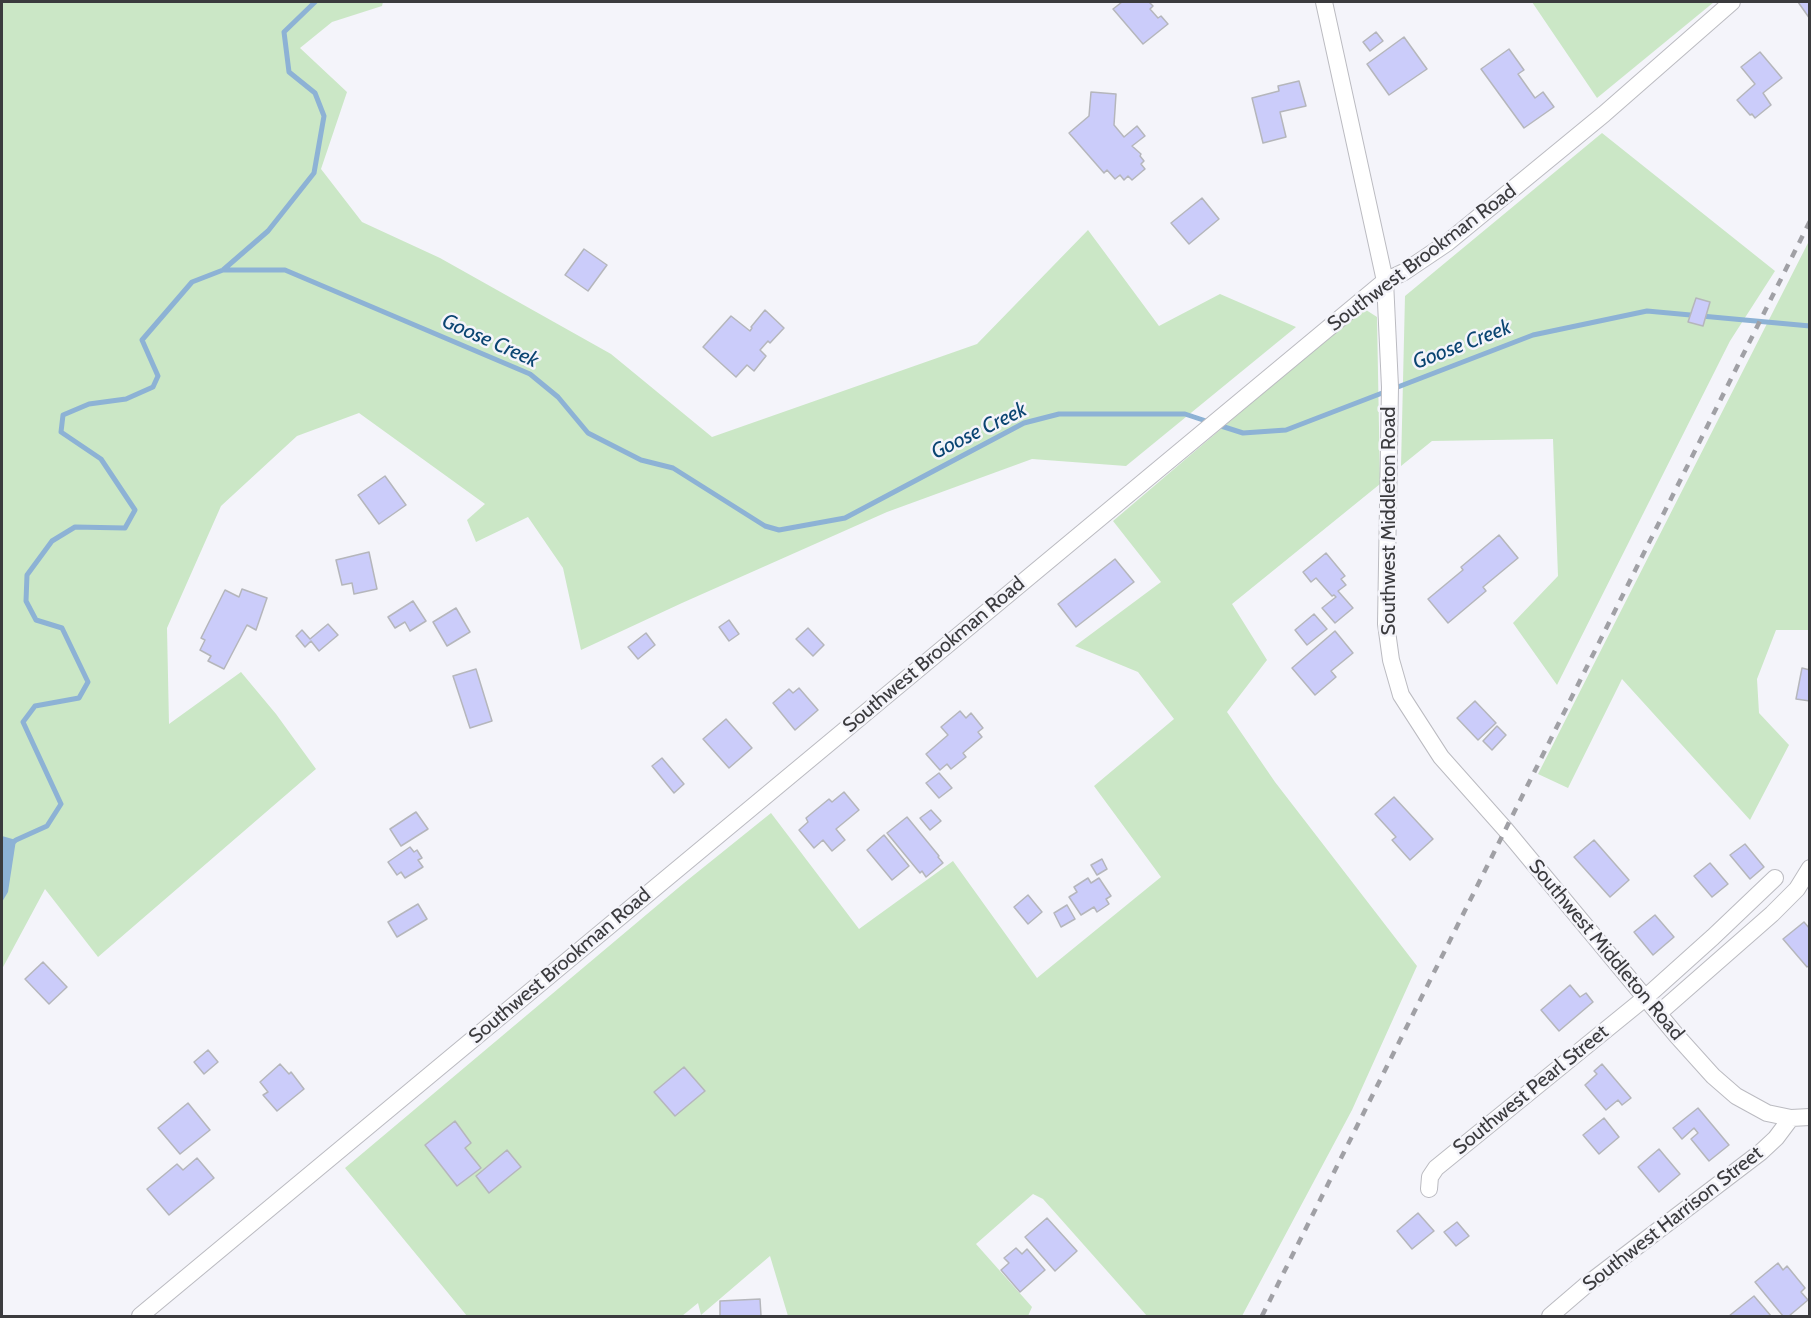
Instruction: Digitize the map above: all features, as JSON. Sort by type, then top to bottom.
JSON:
[{"type":"street","name":"Southwest Middleton Road","points":[[1324,2],[1384,281],[1390,387],[1386,624],[1391,660],[1401,695],[1441,757],[1510,834],[1644,998],[1713,1076],[1736,1096],[1767,1113],[1791,1118],[1809,1117]]},
{"type":"street","name":"Southwest Brookman Road","points":[[140,1317],[1384,281],[1404,272],[1447,243],[1604,114],[1732,2]]},
{"type":"street","points":[[1659,1013],[1772,914],[1797,889],[1809,868]]},
{"type":"street","name":"Southwest Pearl Street","points":[[1429,1189],[1430,1177],[1436,1168],[1644,998],[1775,878]]},
{"type":"street","name":"Southwest Harrison Street","points":[[1550,1317],[1585,1286],[1761,1152],[1776,1138],[1791,1118]]},
{"type":"green space","points":[[2,2],[383,2],[382,6],[332,22],[300,48],[347,92],[321,169],[362,222],[440,258],[611,354],[712,437],[977,344],[1088,230],[1159,326],[1220,294],[1296,327],[1126,466],[1032,459],[887,512],[581,650],[563,568],[528,517],[476,542],[467,520],[485,504],[359,413],[297,436],[221,506],[167,628],[169,724],[241,672],[276,714],[316,769],[98,957],[45,889],[2,969]]},
{"type":"green space","points":[[1532,2],[1714,2],[1597,98]]},
{"type":"green space","points":[[1602,133],[1775,271],[1730,341],[1557,685],[1513,623],[1558,576],[1553,439],[1432,441],[1401,466],[1405,296]]},
{"type":"green space","points":[[1809,241],[1809,630],[1776,630],[1757,679],[1759,713],[1789,745],[1750,820],[1622,679],[1568,788],[1538,774]]},
{"type":"green space","points":[[1363,308],[1377,317],[1380,484],[1232,604],[1267,660],[1227,712],[1275,782],[1417,966],[1352,1110],[1242,1316],[1147,1316],[1043,1199],[1033,1194],[976,1244],[1032,1307],[1028,1316],[788,1316],[770,1256],[701,1315],[698,1303],[682,1316],[467,1316],[345,1168],[684,883],[771,813],[859,929],[953,861],[1037,978],[1161,877],[1094,786],[1174,719],[1138,672],[1075,646],[1161,582],[1113,521]]},
{"type":"water","points":[[2,836],[16,840],[8,892],[2,902]]},
{"type":"building","points":[[1122,2],[1149,2],[1153,6],[1150,9],[1168,24],[1143,44],[1113,9]]},
{"type":"building","points":[[1798,2],[1810,2],[1810,19]]},
{"type":"building","points":[[1376,32],[1383,41],[1370,51],[1363,42]]},
{"type":"building","points":[[1404,37],[1427,69],[1389,95],[1367,64]]},
{"type":"building","points":[[1509,49],[1524,70],[1518,74],[1535,98],[1543,92],[1554,107],[1524,128],[1481,69]]},
{"type":"building","points":[[1760,52],[1782,78],[1763,93],[1771,105],[1755,118],[1737,100],[1755,84],[1741,67]]},
{"type":"building","points":[[1299,81],[1306,106],[1280,112],[1286,137],[1263,143],[1252,98],[1279,91],[1278,86]]},
{"type":"building","points":[[1091,92],[1116,94],[1114,125],[1124,137],[1137,126],[1145,136],[1132,146],[1141,154],[1144,161],[1141,164],[1145,169],[1132,180],[1128,176],[1124,180],[1120,175],[1115,179],[1107,170],[1104,173],[1069,133],[1089,116]]},
{"type":"building","points":[[1202,198],[1219,219],[1189,244],[1171,223]]},
{"type":"building","points":[[584,249],[607,265],[588,291],[565,275]]},
{"type":"building","points":[[1696,298],[1710,302],[1703,326],[1688,322]]},
{"type":"building","points":[[765,310],[784,328],[760,350],[766,356],[754,371],[747,365],[736,377],[703,347],[731,316],[750,331]]},
{"type":"building","points":[[385,476],[406,505],[379,524],[358,495]]},
{"type":"building","points":[[1499,535],[1518,558],[1483,587],[1486,591],[1448,623],[1428,599],[1463,570],[1461,567]]},
{"type":"building","points":[[369,552],[377,589],[354,594],[352,583],[342,585],[336,560]]},
{"type":"building","points":[[1326,553],[1345,576],[1341,579],[1346,585],[1338,591],[1353,608],[1335,623],[1322,608],[1336,597],[1332,596],[1316,578],[1311,582],[1303,572]]},
{"type":"building","points":[[1115,559],[1134,582],[1076,627],[1058,604]]},
{"type":"building","points":[[242,589],[267,598],[256,630],[247,625],[224,669],[208,661],[211,656],[200,650],[205,640],[201,638],[225,590],[239,597]]},
{"type":"building","points":[[413,601],[426,621],[410,631],[405,622],[395,628],[388,617]]},
{"type":"building","points":[[456,608],[470,632],[447,646],[433,622]]},
{"type":"building","points":[[1314,614],[1327,629],[1307,645],[1295,630]]},
{"type":"building","points":[[729,620],[739,634],[729,641],[719,627]]},
{"type":"building","points":[[328,624],[338,635],[319,651],[311,641],[305,647],[296,636],[302,630],[310,639]]},
{"type":"building","points":[[808,628],[824,645],[813,656],[796,639]]},
{"type":"building","points":[[1335,631],[1353,653],[1331,671],[1336,677],[1315,695],[1292,668]]},
{"type":"building","points":[[646,633],[655,645],[638,659],[628,647]]},
{"type":"building","points":[[1802,668],[1810,670],[1810,701],[1796,699]]},
{"type":"building","points":[[476,669],[492,721],[470,728],[453,676]]},
{"type":"building","points":[[799,688],[818,710],[795,730],[773,703],[789,689],[793,693]]},
{"type":"building","points":[[1475,701],[1496,723],[1478,740],[1457,718]]},
{"type":"building","points":[[960,711],[966,718],[971,713],[983,728],[978,732],[982,737],[963,753],[966,757],[951,769],[947,764],[940,770],[926,754],[948,735],[941,727]]},
{"type":"building","points":[[726,719],[752,748],[729,768],[703,739]]},
{"type":"building","points":[[1497,726],[1506,735],[1492,750],[1483,741]]},
{"type":"building","points":[[662,758],[684,784],[674,793],[652,766]]},
{"type":"building","points":[[939,773],[952,788],[939,798],[926,783]]},
{"type":"building","points":[[844,792],[859,810],[836,829],[845,840],[832,851],[823,840],[814,848],[799,830],[808,822],[806,818],[829,799],[832,802]]},
{"type":"building","points":[[1394,797],[1433,839],[1410,860],[1392,840],[1396,837],[1375,814]]},
{"type":"building","points":[[931,810],[941,821],[930,830],[920,818]]},
{"type":"building","points":[[416,812],[428,829],[401,846],[390,829]]},
{"type":"building","points":[[907,817],[943,863],[926,877],[922,871],[920,873],[887,833]]},
{"type":"building","points":[[884,835],[909,866],[892,880],[867,850]]},
{"type":"building","points":[[1594,840],[1629,880],[1610,897],[1574,857]]},
{"type":"building","points":[[1745,844],[1764,867],[1750,879],[1730,855]]},
{"type":"building","points":[[410,847],[414,852],[417,850],[422,858],[418,860],[423,867],[405,878],[401,872],[397,875],[388,862]]},
{"type":"building","points":[[1102,859],[1107,869],[1097,875],[1091,865]]},
{"type":"building","points":[[1710,863],[1728,884],[1712,897],[1694,876]]},
{"type":"building","points":[[1088,878],[1091,883],[1099,878],[1111,896],[1106,899],[1109,904],[1097,912],[1094,907],[1081,915],[1069,897],[1077,892],[1074,887]]},
{"type":"building","points":[[1028,895],[1042,912],[1028,924],[1014,907]]},
{"type":"building","points":[[418,904],[427,919],[397,937],[388,922]]},
{"type":"building","points":[[1067,905],[1075,919],[1061,927],[1054,913]]},
{"type":"building","points":[[1655,915],[1674,937],[1653,955],[1634,932]]},
{"type":"building","points":[[1804,922],[1810,929],[1810,965],[1807,967],[1783,939]]},
{"type":"building","points":[[43,962],[67,987],[49,1004],[25,979]]},
{"type":"building","points":[[1570,985],[1580,997],[1586,993],[1593,1002],[1559,1031],[1541,1010]]},
{"type":"building","points":[[208,1050],[218,1062],[204,1074],[194,1062]]},
{"type":"building","points":[[280,1064],[289,1074],[291,1072],[304,1089],[277,1111],[263,1095],[268,1092],[260,1082]]},
{"type":"building","points":[[1602,1064],[1631,1098],[1622,1105],[1618,1100],[1606,1110],[1585,1085],[1597,1074],[1594,1071]]},
{"type":"building","points":[[684,1067],[705,1091],[675,1116],[654,1092]]},
{"type":"building","points":[[188,1103],[210,1130],[180,1154],[158,1128]]},
{"type":"building","points":[[1698,1108],[1729,1145],[1709,1161],[1691,1139],[1698,1133],[1694,1128],[1682,1139],[1673,1128]]},
{"type":"building","points":[[1604,1118],[1619,1137],[1599,1154],[1583,1135]]},
{"type":"building","points":[[455,1121],[471,1143],[465,1148],[481,1168],[457,1186],[425,1145]]},
{"type":"building","points":[[1659,1149],[1680,1174],[1659,1192],[1638,1167]]},
{"type":"building","points":[[507,1150],[521,1167],[489,1193],[476,1176]]},
{"type":"building","points":[[197,1158],[214,1178],[169,1215],[147,1189],[177,1164],[183,1170]]},
{"type":"building","points":[[1418,1213],[1434,1231],[1412,1249],[1397,1231]]},
{"type":"building","points":[[1047,1218],[1077,1251],[1055,1271],[1025,1237]]},
{"type":"building","points":[[1457,1222],[1469,1236],[1456,1246],[1444,1232]]},
{"type":"building","points":[[1016,1248],[1022,1254],[1027,1249],[1045,1270],[1020,1292],[1001,1270],[1009,1263],[1004,1258]]},
{"type":"building","points":[[1778,1263],[1783,1270],[1787,1266],[1805,1288],[1801,1292],[1808,1300],[1789,1316],[1783,1316],[1755,1282]]},
{"type":"building","points":[[1754,1296],[1771,1316],[1729,1316]]},
{"type":"building","points":[[760,1299],[761,1316],[720,1316],[720,1301]]},
{"type":"waterway","points":[[2,851],[16,840],[47,826],[61,804],[23,722],[35,706],[79,698],[88,682],[62,628],[36,620],[26,601],[27,575],[52,541],[75,527],[125,528],[135,510],[101,459],[61,432],[63,415],[89,404],[126,399],[153,387],[158,376],[142,340],[192,282],[223,270],[268,231],[314,173],[324,116],[315,93],[289,72],[284,32],[315,2]]},
{"type":"waterway","name":"Goose Creek","points":[[223,270],[285,270],[530,374],[558,397],[588,433],[641,460],[673,468],[765,526],[779,530],[845,518],[1024,423],[1059,414],[1185,414],[1209,422]]},
{"type":"waterway","name":"Goose Creek","points":[[1218,425],[1243,433],[1286,430],[1533,335],[1647,311],[1810,326]]},
{"type":"railway","points":[[1262,1316],[1810,221]]}]
